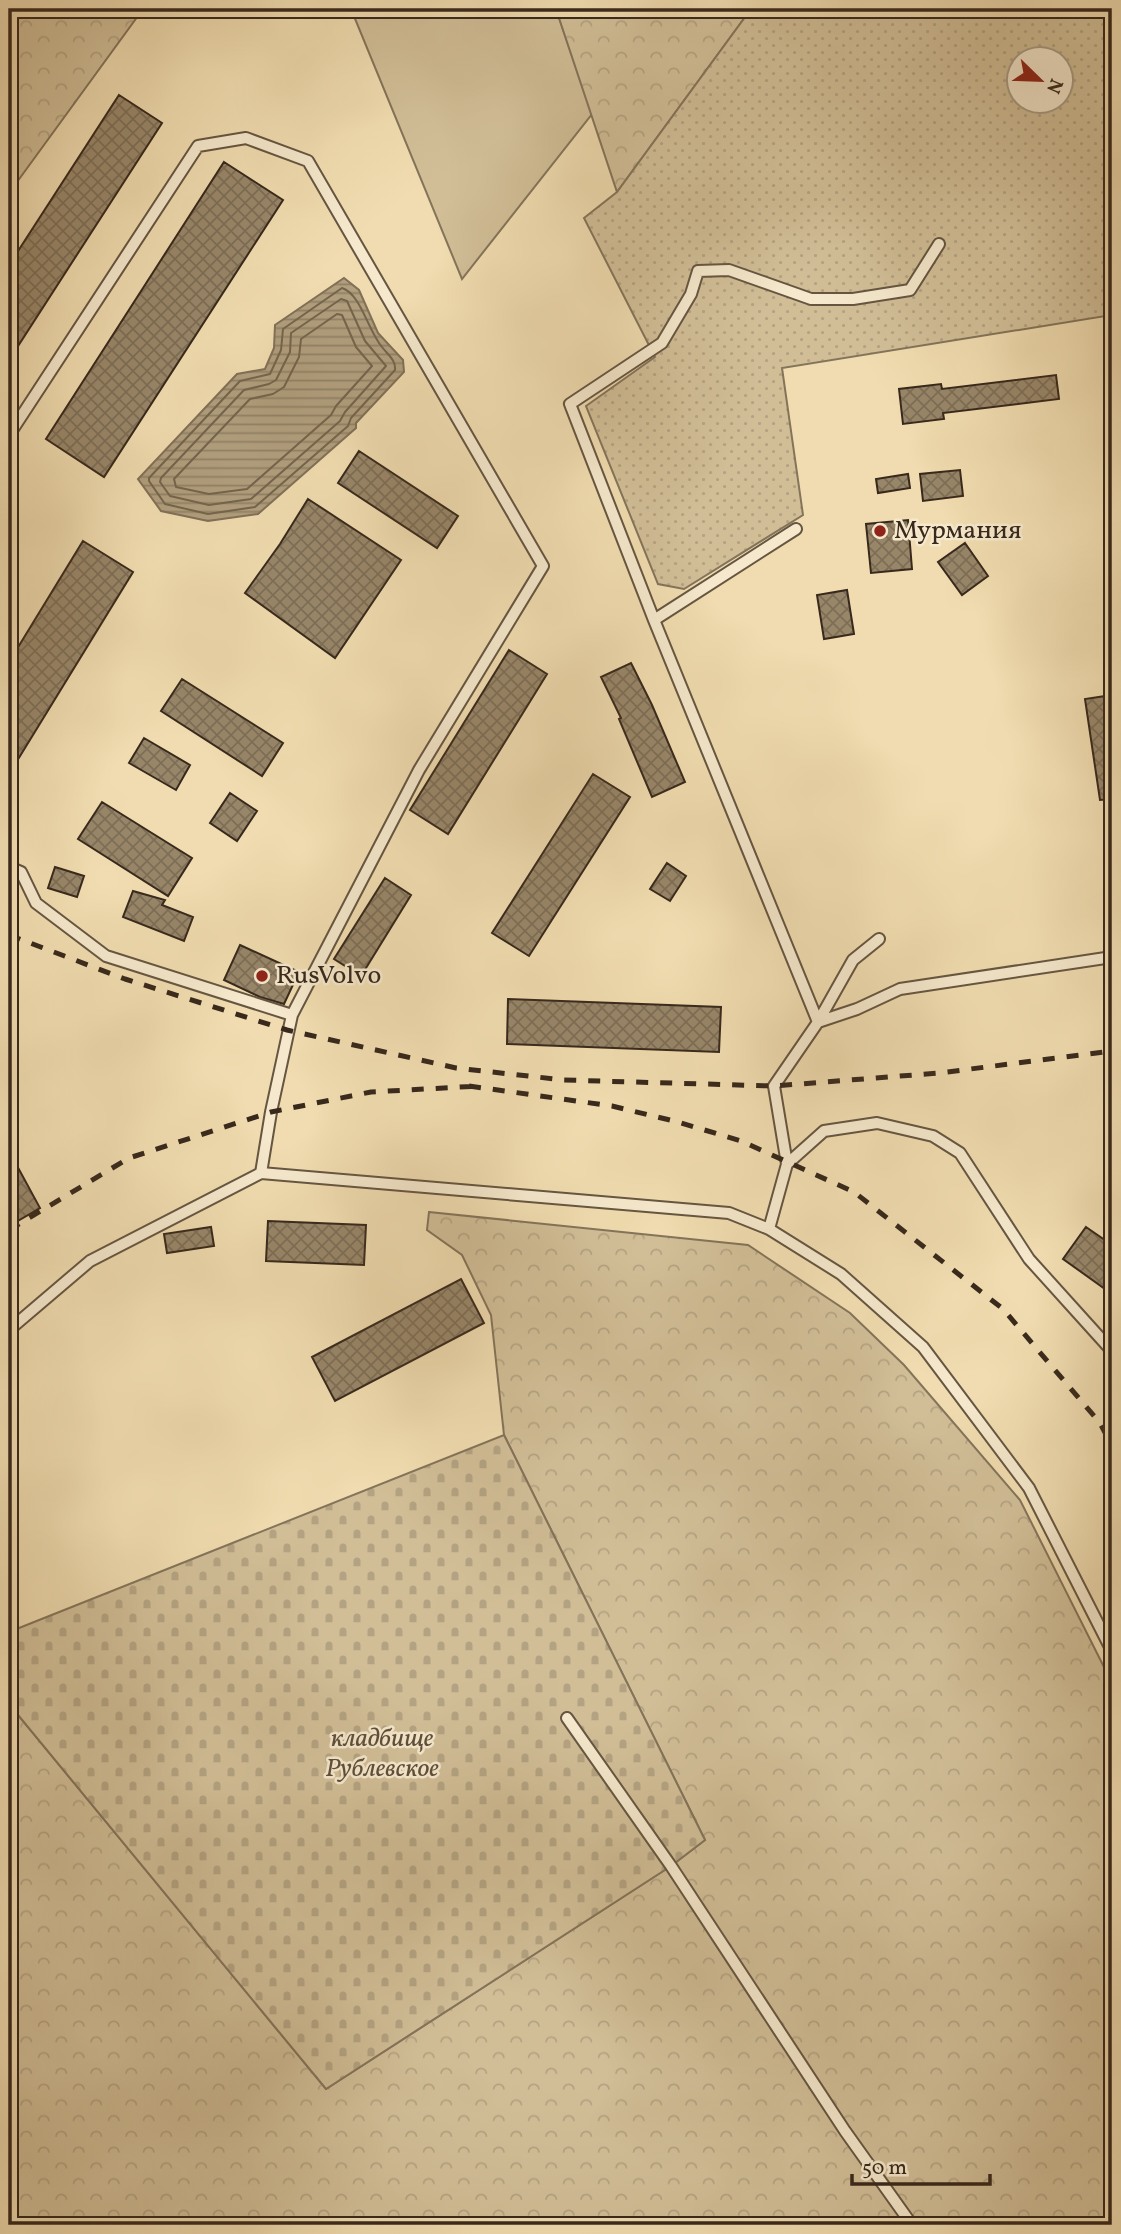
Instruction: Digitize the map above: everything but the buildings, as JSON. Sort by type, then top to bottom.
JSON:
[{"type":"lane","points":[[11,432],[198,146],[246,138],[308,161],[543,566],[419,770],[292,1015],[273,1100],[261,1173]]},
{"type":"lane","points":[[818,1022],[654,620],[570,404],[662,343],[691,294],[698,271],[729,270],[811,299],[853,299],[910,290],[939,244]]},
{"type":"lane","points":[[654,620],[796,529]]},
{"type":"lane","points":[[9,867],[21,872],[36,903],[106,956],[292,1015]]},
{"type":"lane","points":[[769,1229],[787,1164],[774,1086],[818,1022],[853,960],[879,939]]},
{"type":"lane","points":[[818,1022],[857,1009],[900,989],[1112,957]]},
{"type":"lane","points":[[787,1164],[824,1131],[877,1123],[933,1136],[960,1153],[1028,1259],[1112,1351]]},
{"type":"lane","points":[[9,1330],[90,1261],[261,1173],[729,1213],[769,1229],[841,1274],[923,1347],[1029,1488],[1112,1651]]},
{"type":"lane","points":[[567,1718],[671,1866],[845,2131],[912,2225]]},
{"type":"green space","points":[[9,9],[143,9],[9,193]]},
{"type":"green space","points":[[351,9],[556,9],[592,114],[462,279]]},
{"type":"green space","points":[[556,9],[751,9],[617,192]]},
{"type":"green space","points":[[751,9],[1112,9],[1112,315],[782,368],[803,515],[684,589],[658,584],[586,406],[655,357],[584,218],[617,192]]},
{"type":"green space","points":[[429,1212],[748,1245],[850,1313],[904,1365],[1020,1500],[1112,1683],[1112,2225],[9,2225],[9,1704],[326,2089],[671,1866],[705,1840],[504,1435],[491,1315],[462,1255],[427,1230]]},
{"type":"green space","name":"кладбище Рублевское","points":[[504,1435],[705,1840],[671,1866],[326,2089],[9,1704],[9,1632]]},
{"type":"water","points":[[344,278],[359,290],[378,333],[403,360],[404,372],[356,423],[356,428],[258,514],[208,521],[161,511],[138,479],[237,374],[265,369],[274,348],[275,325]]},
{"type":"railway","points":[[9,935],[125,979],[287,1030],[456,1068],[564,1080],[774,1086],[939,1073],[1112,1051]]},
{"type":"railway","points":[[469,1086],[612,1106],[678,1122],[741,1141],[854,1192],[1003,1309],[1100,1423],[1112,1446]]},
{"type":"railway","points":[[9,1230],[129,1158],[271,1112],[371,1092],[479,1086]]},
{"type":"place","name":"Мурмания","points":[[880,531]]},
{"type":"place","name":"RusVolvo","points":[[262,976]]}]
